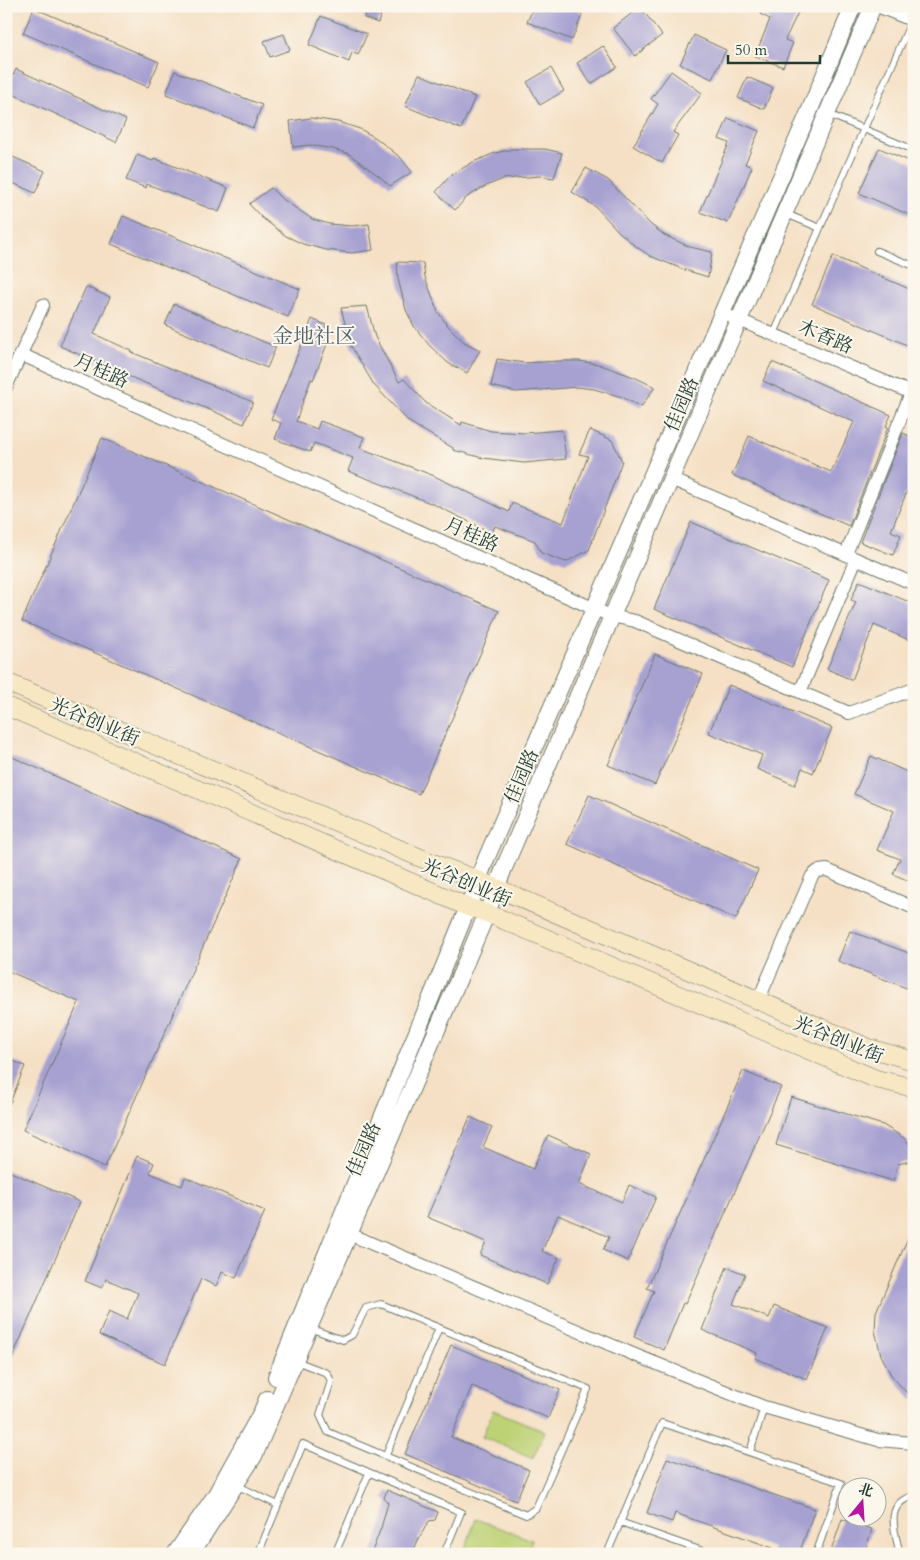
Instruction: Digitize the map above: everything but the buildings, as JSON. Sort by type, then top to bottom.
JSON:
[{"type":"main road","name":"光谷创业街","points":[[6,682],[428,861],[497,888],[869,1048],[914,1061]]},
{"type":"main road","name":"光谷创业街","points":[[6,706],[468,907],[487,913],[876,1079],[914,1088]]},
{"type":"street","name":"佳园路","points":[[175,1554],[215,1496],[262,1411],[478,880],[853,6]]},
{"type":"street","name":"佳园路","points":[[191,1554],[254,1456],[487,913],[504,868],[611,616],[828,114],[872,6]]},
{"type":"street","points":[[876,6],[913,21]]},
{"type":"street","points":[[6,387],[43,305]]},
{"type":"street","name":"木香路","points":[[722,313],[912,393]]},
{"type":"street","name":"月桂路","points":[[20,354],[611,616],[634,621],[849,713],[914,689]]},
{"type":"street","points":[[800,692],[912,393]]},
{"type":"street","points":[[670,479],[914,584]]},
{"type":"street","points":[[758,1001],[812,876],[818,871],[826,870],[914,908]]},
{"type":"street","points":[[348,1234],[635,1355],[764,1406],[878,1440],[914,1442]]},
{"type":"lane","points":[[774,334],[913,21]]},
{"type":"lane","points":[[828,114],[914,150]]},
{"type":"lane","points":[[785,213],[820,228]]},
{"type":"lane","points":[[877,251],[914,266]]},
{"type":"lane","points":[[295,1361],[327,1373],[331,1381],[320,1415],[328,1432],[526,1515],[536,1508],[588,1389],[381,1304],[366,1308],[352,1335],[343,1340],[309,1328]]},
{"type":"lane","points":[[386,1455],[439,1328]]},
{"type":"lane","points":[[750,1452],[764,1406]]},
{"type":"lane","points":[[608,1554],[662,1423],[842,1483],[816,1554]]},
{"type":"lane","points":[[258,1554],[302,1444],[461,1512],[444,1554]]},
{"type":"lane","points":[[335,1554],[369,1473]]},
{"type":"lane","points":[[235,1485],[278,1505]]},
{"type":"lane","points":[[900,1554],[893,1521],[895,1510],[904,1498],[914,1496]]},
{"type":"lane","points":[[620,1522],[711,1554]]},
{"type":"green space","points":[[493,1410],[545,1431],[533,1458],[482,1437]]},
{"type":"green space","points":[[476,1519],[532,1540],[527,1554],[463,1554]]},
{"type":"district","name":"金地社区","points":[[314,336]]}]
